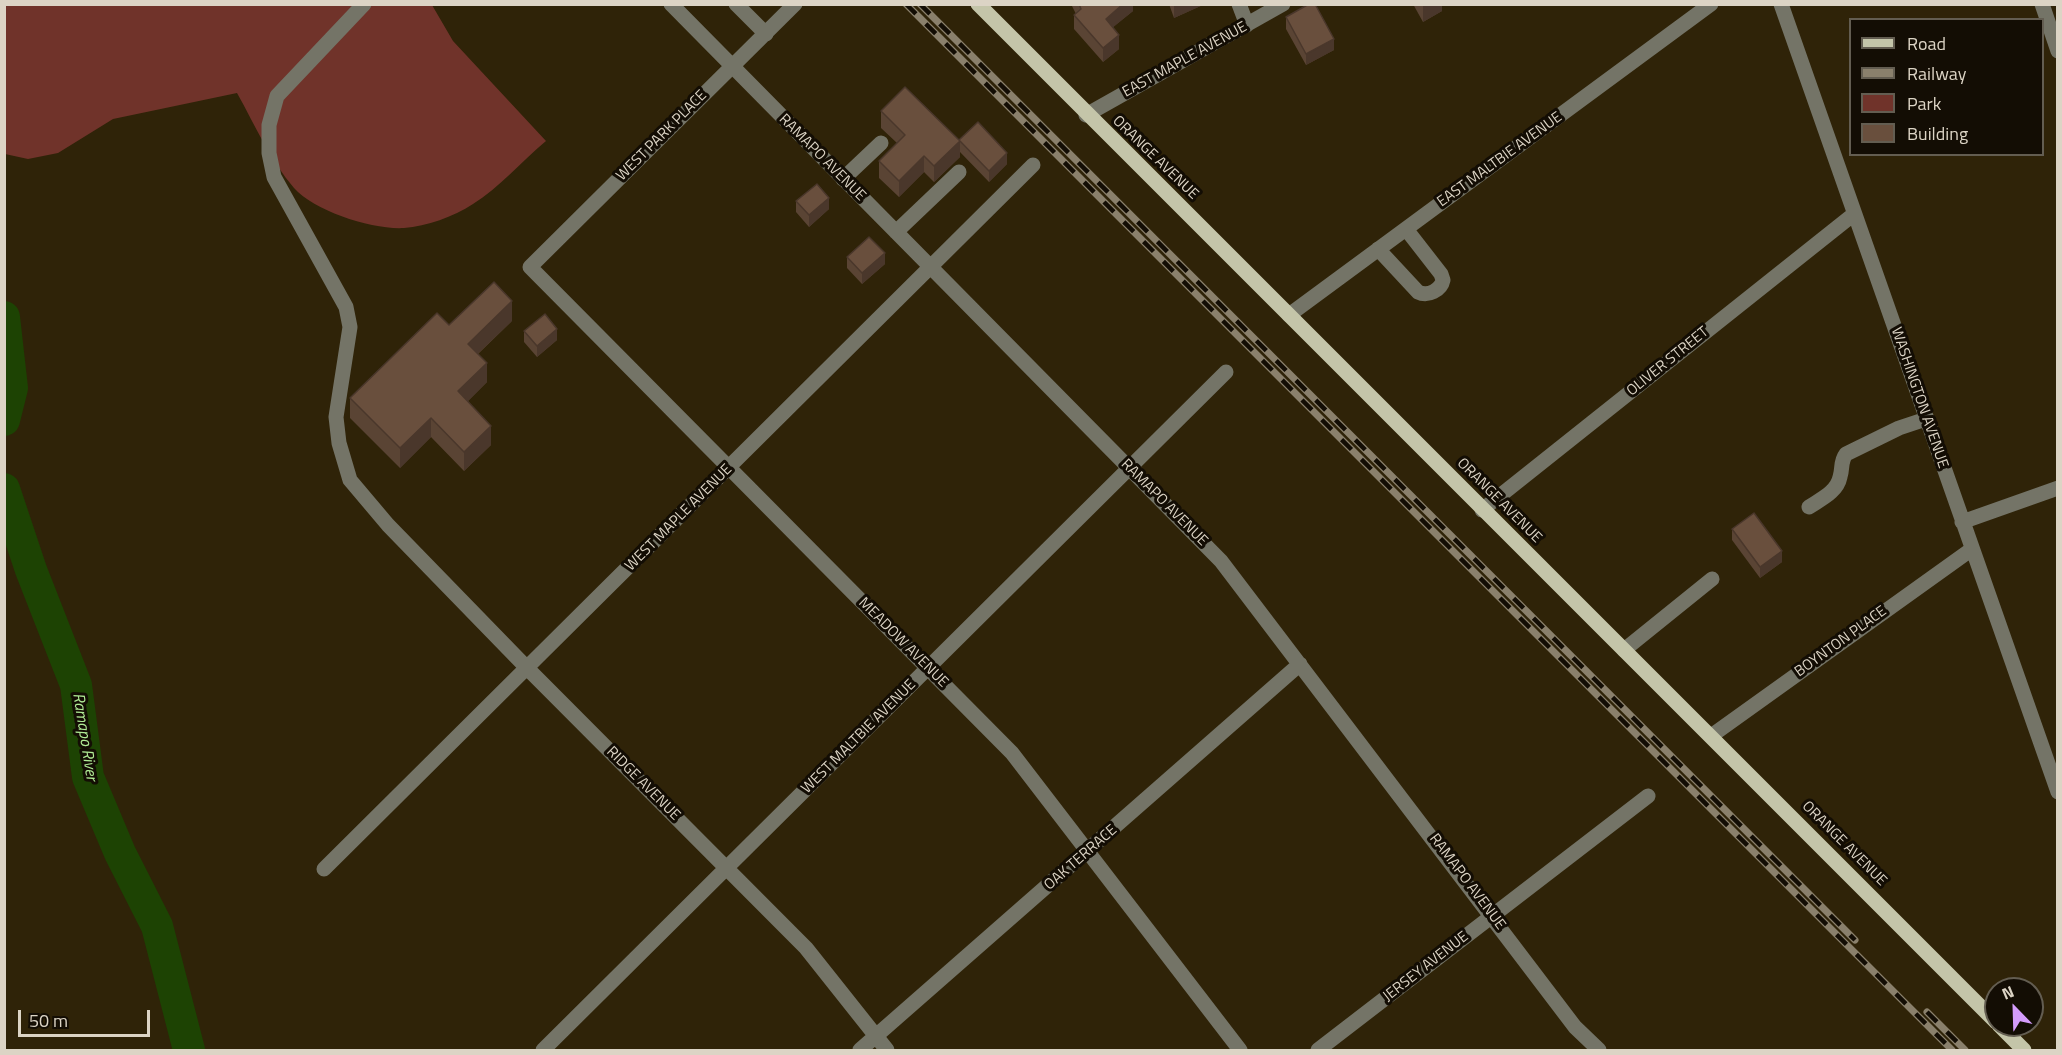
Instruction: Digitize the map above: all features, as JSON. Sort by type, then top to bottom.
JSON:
[{"type":"main road","name":"ORANGE AVENUE","points":[[978,4],[1086,116],[1711,735],[1984,1011]]},
{"type":"main road","name":"ORANGE AVENUE","points":[[2010,1037],[2024,1050]]},
{"type":"street","name":"RIDGE AVENUE","points":[[364,4],[277,96],[268,125],[269,153],[274,177],[346,307],[350,327],[336,417],[339,443],[350,480],[388,525],[528,669],[806,948],[887,1050]]},
{"type":"street","name":"RAMAPO AVENUE","points":[[671,4],[1221,561],[1575,1027],[1599,1050]]},
{"type":"street","points":[[736,4],[766,34]]},
{"type":"street","name":"WEST PARK PLACE","points":[[530,267],[795,4]]},
{"type":"street","points":[[1239,4],[1247,25]]},
{"type":"street","name":"EAST MAPLE AVENUE","points":[[1086,116],[1283,4]]},
{"type":"street","name":"EAST MALTBIE AVENUE","points":[[1289,315],[1711,4]]},
{"type":"street","name":"WASHINGTON AVENUE","points":[[1781,4],[2058,792]]},
{"type":"street","points":[[2042,4],[2058,51]]},
{"type":"street","points":[[843,179],[881,143]]},
{"type":"street","name":"WEST MAPLE AVENUE","points":[[324,869],[528,669],[1033,165]]},
{"type":"street","points":[[896,232],[959,172]]},
{"type":"street","name":"OLIVER STREET","points":[[1482,510],[1854,214]]},
{"type":"street","points":[[1378,249],[1418,292],[1427,293],[1439,288],[1443,280],[1440,274],[1406,229]]},
{"type":"street","name":"MEADOW AVENUE","points":[[530,267],[1012,753],[1240,1050]]},
{"type":"street","name":"WEST MALTBIE AVENUE","points":[[543,1050],[1131,469],[1226,372]]},
{"type":"street","points":[[1809,507],[1837,488],[1841,474],[1841,461],[1846,454],[1899,428],[1926,419]]},
{"type":"street","points":[[1962,522],[2058,488]]},
{"type":"street","name":"BOYNTON PLACE","points":[[1711,735],[1972,549]]},
{"type":"street","points":[[1624,650],[1712,579]]},
{"type":"street","name":"OAK TERRACE","points":[[860,1050],[1300,664]]},
{"type":"street","name":"JERSEY AVENUE","points":[[1318,1050],[1648,796]]},
{"type":"green space","points":[[5,4],[432,5],[453,41],[546,141],[483,198],[440,220],[404,228],[377,226],[345,217],[303,196],[278,166],[237,93],[113,119],[58,153],[28,159],[5,154]]},
{"type":"building","points":[[1079,4],[1123,4],[1106,19],[1119,35],[1103,48],[1074,15],[1081,9]]},
{"type":"building","points":[[1309,4],[1315,4],[1334,39],[1306,54],[1286,17]]},
{"type":"building","points":[[905,87],[960,141],[934,166],[924,156],[899,181],[879,161],[905,135],[881,111]]},
{"type":"building","points":[[978,122],[1007,153],[989,171],[959,140]]},
{"type":"building","points":[[817,184],[829,198],[809,215],[796,201]]},
{"type":"building","points":[[869,237],[885,253],[862,273],[847,257]]},
{"type":"building","points":[[494,282],[512,301],[468,344],[487,363],[458,391],[491,426],[464,452],[431,418],[400,448],[350,398],[437,313],[449,325]]},
{"type":"building","points":[[545,314],[557,329],[537,346],[524,331]]},
{"type":"building","points":[[1754,513],[1782,551],[1760,567],[1732,529]]},
{"type":"waterway","name":"Ramapo River","points":[[4,317],[12,388],[4,420]]},
{"type":"waterway","name":"Ramapo River","points":[[4,489],[31,570],[76,685],[88,777],[120,853],[157,926],[189,1050]]},
{"type":"railway","points":[[906,4],[1952,1050]]},
{"type":"railway","points":[[920,4],[1855,940]]},
{"type":"railway","points":[[1927,1012],[1965,1050]]}]
